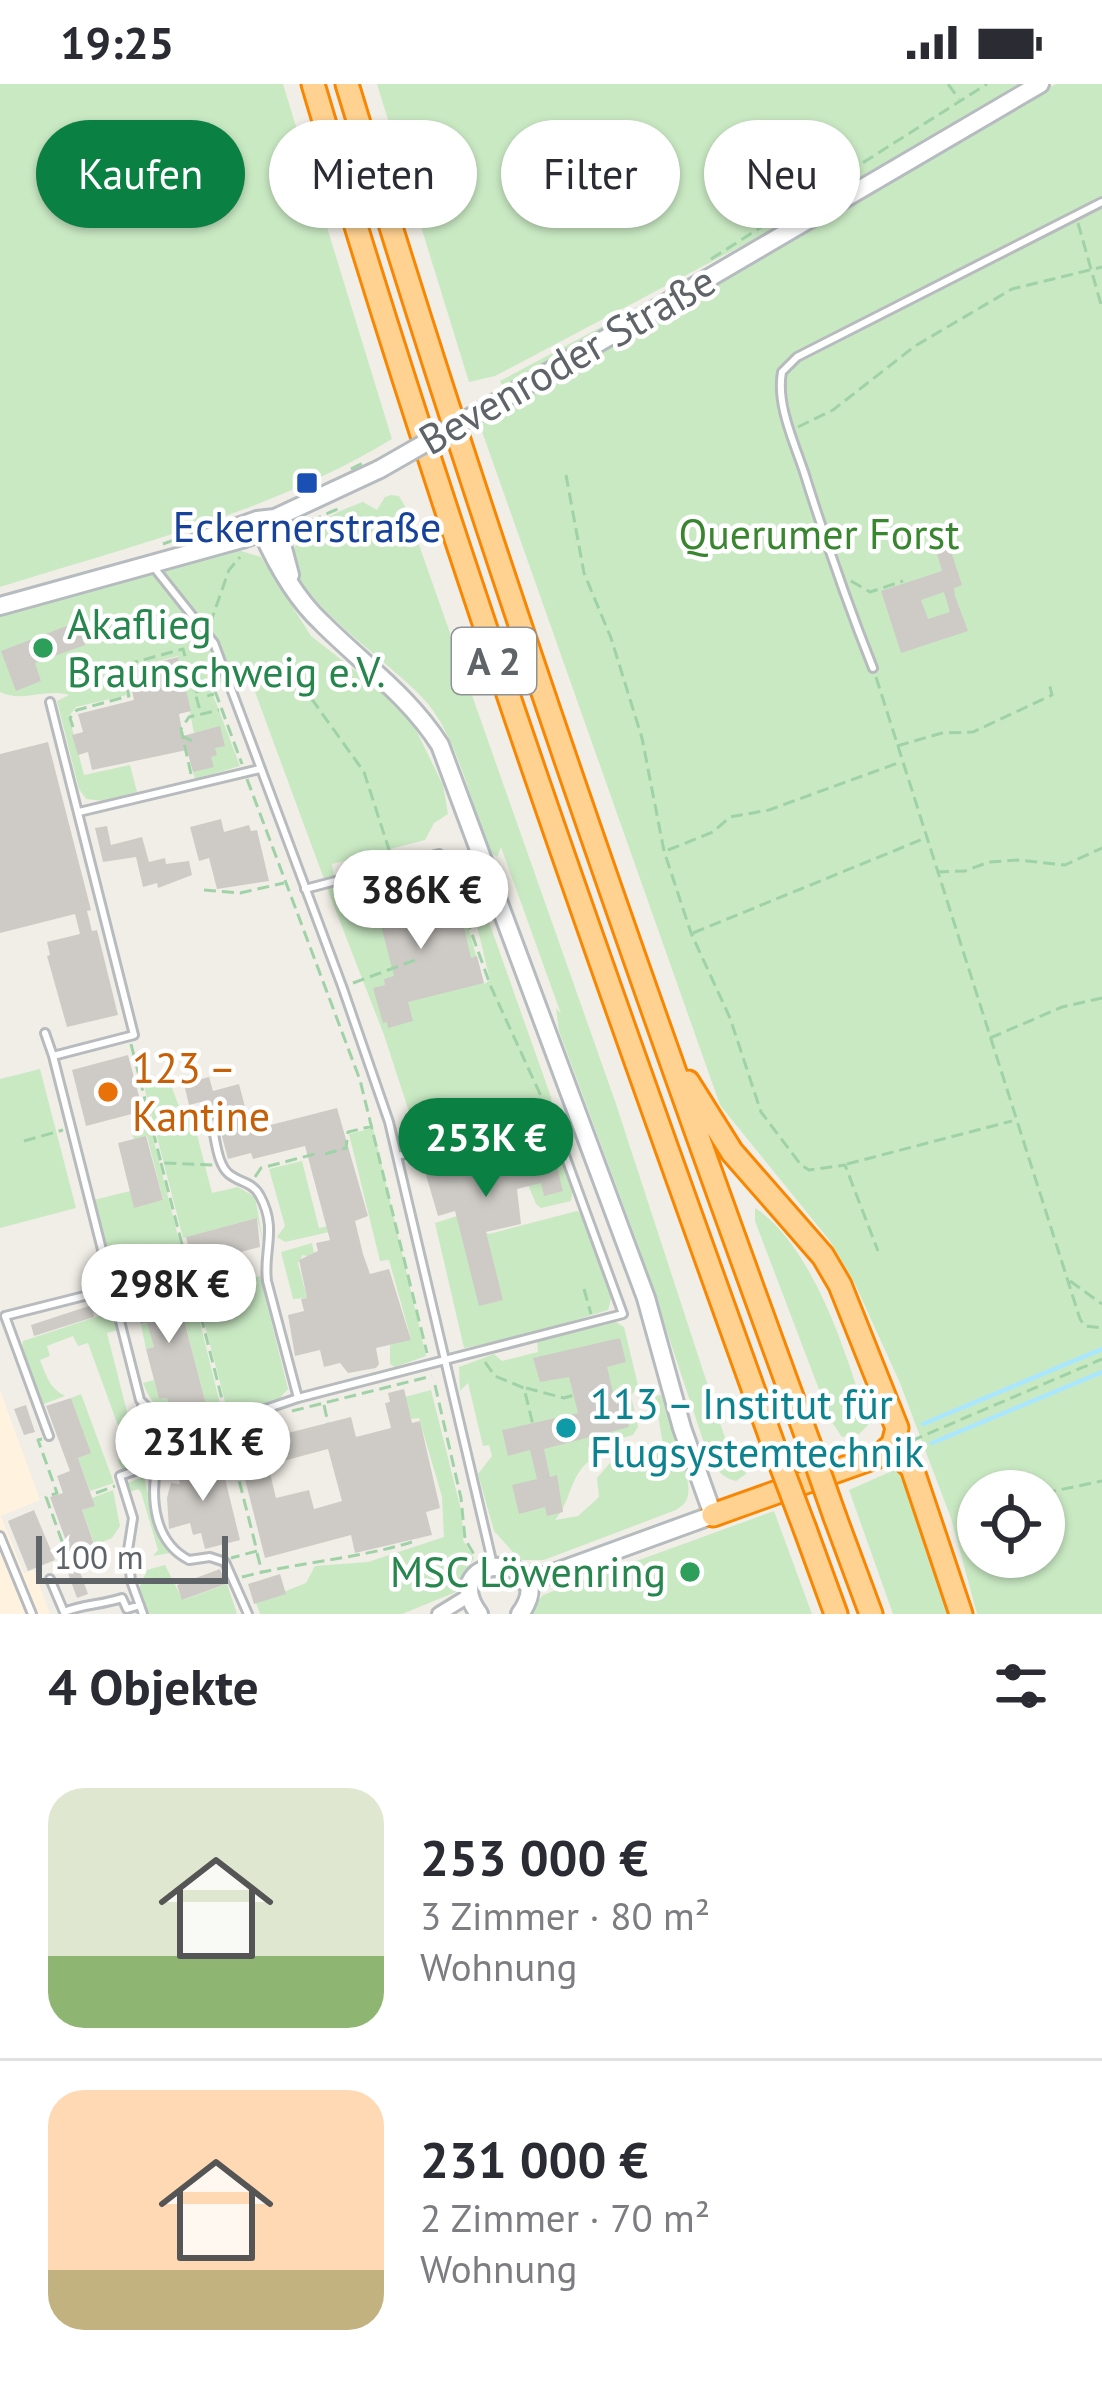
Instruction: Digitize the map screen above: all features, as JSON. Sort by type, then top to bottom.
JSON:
[{"type":"highway","name":"A 2","points":[[313,84],[492,655],[578,906],[836,1614]]},
{"type":"highway","name":"A 2","points":[[347,84],[467,473],[660,1035],[871,1614]]},
{"type":"highway","points":[[660,1035],[732,1152],[808,1235],[832,1270],[896,1423],[961,1614]]},
{"type":"highway","points":[[713,1515],[900,1444]]},
{"type":"highway","points":[[807,1534],[824,1614]]},
{"type":"main road","name":"Bevenroder Straße","points":[[0,606],[265,523],[380,469],[1040,84]]},
{"type":"main road","points":[[265,523],[290,580],[318,620],[408,701],[446,758],[646,1298],[682,1428],[713,1515],[526,1583]]},
{"type":"main road","points":[[474,1609],[476,1576],[484,1565],[516,1570],[526,1583],[527,1600],[520,1614]]},
{"type":"street","points":[[439,1614],[474,1609]]},
{"type":"lane","points":[[873,668],[839,583],[791,430],[780,381],[787,364],[1102,202]]},
{"type":"lane","points":[[154,554],[208,632],[342,986],[398,1156],[445,1360],[484,1565]]},
{"type":"lane","points":[[50,701],[134,1035],[53,1056]]},
{"type":"lane","points":[[79,812],[260,769]]},
{"type":"lane","points":[[304,889],[439,854]]},
{"type":"lane","points":[[44,1033],[157,1463],[154,1489],[165,1541],[188,1560],[210,1557],[225,1562],[248,1614]]},
{"type":"lane","points":[[143,1614],[128,1564],[133,1518],[120,1476],[157,1463],[191,1434],[227,1420],[623,1314],[551,1117],[398,1156]]},
{"type":"lane","points":[[213,1129],[222,1164],[260,1195],[271,1244],[267,1281],[298,1398]]},
{"type":"lane","points":[[49,1436],[5,1316],[174,1268],[189,1271]]},
{"type":"lane","points":[[140,1400],[161,1421],[191,1434]]},
{"type":"lane","points":[[0,1536],[32,1614]]},
{"type":"lane","points":[[50,1579],[64,1612],[122,1598],[127,1609],[140,1604]]},
{"type":"path","points":[[948,84],[960,101]]},
{"type":"path","points":[[704,264],[987,84]]},
{"type":"path","points":[[1076,217],[1102,308]]},
{"type":"path","points":[[791,430],[833,410],[915,346],[1012,289],[1102,267]]},
{"type":"path","points":[[566,475],[584,574],[611,638],[642,738],[664,851],[691,933],[730,1018],[761,1112],[809,1170],[1014,1121]]},
{"type":"path","points":[[292,539],[313,520],[342,507]]},
{"type":"path","points":[[154,554],[196,532]]},
{"type":"path","points":[[208,632],[229,570],[246,549]]},
{"type":"path","points":[[839,583],[854,580],[870,592],[904,580]]},
{"type":"path","points":[[73,727],[70,718],[76,710],[129,696],[122,669],[128,664],[183,649],[201,714]]},
{"type":"path","points":[[873,668],[1079,1319],[1093,1329],[1102,1328]]},
{"type":"path","points":[[896,746],[973,732],[1052,695],[1049,683]]},
{"type":"path","points":[[301,684],[364,772],[394,866]]},
{"type":"path","points":[[195,692],[205,689],[207,696],[215,692],[351,1053],[374,1126],[430,1364],[461,1498],[465,1539],[484,1565]]},
{"type":"path","points":[[194,785],[182,726],[189,717],[221,710]]},
{"type":"path","points":[[176,719],[182,726]]},
{"type":"path","points":[[181,736],[192,741]]},
{"type":"path","points":[[664,851],[712,832],[730,817],[770,810],[900,762]]},
{"type":"path","points":[[691,933],[925,839]]},
{"type":"path","points":[[260,844],[270,841]]},
{"type":"path","points":[[935,872],[965,872],[989,862],[1018,860],[1065,865],[1102,848]]},
{"type":"path","points":[[204,890],[240,893],[301,878]]},
{"type":"path","points":[[460,901],[491,987],[551,1117]]},
{"type":"path","points":[[342,986],[418,959]]},
{"type":"path","points":[[988,1038],[1062,1007],[1102,998]]},
{"type":"path","points":[[129,1036],[262,1572]]},
{"type":"path","points":[[325,1154],[346,1148],[348,1132],[374,1126]]},
{"type":"path","points":[[23,1141],[71,1128]]},
{"type":"path","points":[[250,1184],[261,1168],[316,1154]]},
{"type":"path","points":[[161,1163],[206,1168],[222,1164]]},
{"type":"path","points":[[845,1165],[878,1251]]},
{"type":"path","points":[[1066,1277],[1102,1304]]},
{"type":"path","points":[[584,1289],[593,1322]]},
{"type":"path","points":[[482,1351],[488,1371],[524,1388],[564,1398],[574,1395]]},
{"type":"path","points":[[900,1444],[1102,1359]]},
{"type":"path","points":[[281,1414],[433,1380]]},
{"type":"path","points":[[524,1388],[533,1425]]},
{"type":"path","points":[[324,1403],[328,1423]]},
{"type":"path","points":[[49,1436],[38,1440],[56,1493],[46,1497],[68,1558]]},
{"type":"path","points":[[1065,1489],[1102,1481]]},
{"type":"path","points":[[96,1492],[122,1483]]},
{"type":"path","points":[[234,1579],[297,1563],[361,1557],[412,1542]]},
{"type":"path","points":[[225,1562],[257,1551]]},
{"type":"shaded area","points":[[0,1390],[40,1500],[1,1516],[24,1573],[34,1570],[50,1614],[0,1614]]},
{"type":"green space","points":[[0,84],[283,84],[294,120],[269,120],[269,228],[327,228],[392,439],[250,507],[0,587]]},
{"type":"green space","points":[[377,84],[1048,84],[860,183],[860,120],[704,120],[704,228],[775,228],[495,376],[469,382],[421,228],[477,228],[477,120],[388,120]]},
{"type":"green space","name":"Querumer Forst","points":[[1056,84],[1102,84],[1102,1614],[977,1614],[967,1578],[1065,1578],[1065,1470],[957,1470],[957,1540],[900,1383],[855,1284],[830,1241],[720,1105],[479,423],[512,403],[500,381],[786,228],[860,228],[860,189]]},
{"type":"green space","points":[[391,495],[399,496],[406,508],[616,1104],[724,1435],[728,1445],[737,1449],[746,1474],[736,1481],[718,1470],[710,1458],[559,1031],[556,1008],[561,1014],[501,847],[497,857],[488,850],[449,738],[429,705],[329,614],[298,575],[295,547],[309,529],[363,502],[377,510]]},
{"type":"green space","points":[[238,550],[261,557],[311,636],[384,693],[413,724],[443,785],[448,814],[434,823],[425,840],[332,864],[334,877],[324,879],[248,673],[210,687],[240,766],[195,779],[186,745],[196,742],[178,656],[127,669],[122,674],[127,695],[76,707],[69,716],[84,775],[130,765],[137,792],[104,801],[86,799],[79,789],[57,701],[69,695],[0,692],[0,613],[218,551]]},
{"type":"green space","points":[[438,859],[455,880],[484,984],[490,980],[477,926],[489,922],[551,1097],[552,1105],[543,1112],[519,1119],[513,1109],[415,1130],[327,888]]},
{"type":"green space","points":[[40,1069],[76,1208],[0,1228],[0,1079]]},
{"type":"green space","points":[[169,1080],[178,1104],[193,1119],[212,1193],[238,1187],[255,1197],[264,1246],[257,1218],[183,1238],[144,1086]]},
{"type":"green space","points":[[538,1124],[559,1147],[572,1192],[571,1201],[541,1208],[525,1177],[515,1179],[504,1132]]},
{"type":"green space","points":[[150,1126],[185,1264],[175,1262],[173,1254],[121,1267],[122,1275],[117,1275],[111,1269],[94,1200],[130,1191],[135,1207],[163,1200],[147,1136],[134,1139],[131,1130]]},
{"type":"green space","points":[[373,1128],[426,1356],[395,1367],[390,1364],[390,1345],[411,1339],[389,1260],[380,1261],[349,1134]]},
{"type":"green space","points":[[302,1161],[319,1228],[336,1224],[338,1230],[285,1242],[277,1237],[285,1226],[269,1169]]},
{"type":"green space","points":[[755,1208],[795,1249],[826,1306],[868,1425],[859,1434],[842,1437],[831,1421],[755,1221]]},
{"type":"green space","points":[[577,1211],[583,1215],[612,1296],[608,1310],[521,1337],[464,1348],[435,1223],[457,1216],[489,1234]]},
{"type":"green space","points":[[312,1243],[315,1258],[303,1255],[298,1263],[307,1298],[293,1299],[281,1252]]},
{"type":"green space","points":[[260,1276],[288,1389],[279,1399],[228,1413],[196,1291]]},
{"type":"green space","points":[[176,1278],[190,1282],[222,1412],[175,1416],[157,1406],[143,1383],[154,1380],[159,1399],[167,1398],[171,1413],[206,1404],[185,1323],[150,1331],[154,1347],[146,1349],[141,1325],[161,1319],[180,1297]]},
{"type":"green space","points":[[105,1300],[117,1330],[107,1333],[140,1463],[122,1469],[118,1460],[129,1456],[88,1343],[78,1346],[73,1336],[47,1346],[50,1356],[40,1360],[52,1385],[65,1396],[41,1405],[22,1347],[23,1341],[99,1316],[96,1301]]},
{"type":"green space","points":[[616,1322],[624,1327],[638,1385],[631,1396],[638,1427],[633,1435],[588,1447],[588,1462],[555,1520],[578,1516],[599,1497],[597,1478],[610,1463],[657,1452],[663,1445],[655,1396],[661,1395],[686,1474],[686,1500],[676,1510],[544,1560],[520,1560],[494,1531],[478,1474],[492,1456],[489,1445],[483,1446],[468,1383],[460,1391],[459,1367],[494,1354],[502,1361],[538,1352],[537,1341]]},
{"type":"green space","points":[[431,1390],[462,1514],[463,1540],[474,1558],[456,1592],[402,1614],[260,1614],[256,1603],[306,1583],[315,1566],[368,1562],[444,1537],[442,1497],[419,1418],[411,1419],[405,1397]]},
{"type":"green space","points":[[81,1394],[114,1483],[90,1491],[78,1458],[90,1453],[71,1398]]},
{"type":"green space","points":[[224,1427],[236,1475],[225,1478],[219,1458],[187,1466],[184,1460],[175,1462],[188,1444]]},
{"type":"green space","points":[[901,1467],[948,1614],[893,1614],[849,1490]]},
{"type":"green space","points":[[144,1477],[159,1538],[170,1553],[153,1556],[158,1550],[141,1492],[130,1492],[127,1483]]},
{"type":"green space","points":[[113,1490],[120,1526],[112,1538],[95,1545],[82,1510],[94,1506],[92,1498]]},
{"type":"green space","points":[[774,1511],[812,1614],[527,1614],[543,1595]]},
{"type":"green space","points":[[165,1565],[183,1600],[227,1584],[237,1614],[149,1614],[139,1589],[147,1570]]},
{"type":"building","points":[[950,548],[962,585],[954,588],[955,596],[968,631],[901,653],[881,591],[942,571],[937,553]],"holes":[[[944,592],[950,612],[928,619],[921,600]]]},
{"type":"building","name":"Akaflieg Braunschweig e.V.","points":[[77,622],[85,645],[35,663],[41,681],[16,691],[1,651]]},
{"type":"building","points":[[178,657],[191,711],[179,714],[183,736],[220,726],[225,746],[215,748],[214,767],[193,772],[187,750],[92,770],[88,752],[78,755],[72,735],[83,732],[78,714],[134,700],[127,670]]},
{"type":"building","points":[[48,742],[91,910],[87,911],[92,931],[97,930],[118,1015],[67,1027],[47,942],[80,934],[75,914],[0,933],[0,754]]},
{"type":"building","points":[[221,819],[224,832],[249,825],[251,831],[257,830],[269,881],[217,889],[209,858],[199,861],[190,827]]},
{"type":"building","points":[[107,826],[111,845],[142,837],[149,862],[189,861],[192,875],[158,888],[157,883],[143,887],[136,857],[103,862],[95,828]]},
{"type":"building","points":[[426,874],[439,925],[462,919],[471,958],[477,956],[484,983],[408,1002],[413,1021],[388,1028],[373,988],[394,976],[376,906],[394,901],[389,883]]},
{"type":"building","name":"123 – Kantine","points":[[128,1055],[143,1111],[86,1126],[72,1070]]},
{"type":"building","points":[[209,1077],[213,1091],[239,1084],[251,1130],[337,1108],[368,1216],[355,1221],[363,1254],[370,1274],[389,1269],[411,1340],[376,1348],[376,1368],[348,1373],[340,1363],[324,1367],[320,1350],[295,1356],[288,1315],[304,1311],[301,1299],[307,1298],[299,1260],[318,1251],[316,1243],[330,1240],[305,1146],[253,1159],[251,1153],[228,1159],[219,1125],[216,1120],[206,1122],[201,1102],[189,1105],[184,1084]]},
{"type":"building","points":[[146,1136],[163,1200],[134,1208],[118,1143]]},
{"type":"building","points":[[505,1141],[511,1163],[552,1148],[563,1191],[544,1196],[541,1183],[517,1189],[521,1224],[486,1232],[503,1300],[479,1306],[455,1211],[438,1216],[421,1158]]},
{"type":"building","points":[[257,1218],[260,1247],[193,1264],[186,1237]]},
{"type":"building","points":[[174,1282],[206,1404],[171,1413],[167,1398],[159,1399],[146,1349],[154,1347],[147,1323],[141,1324],[124,1292]]},
{"type":"building","points":[[92,1305],[94,1317],[34,1336],[31,1325]]},
{"type":"building","points":[[620,1338],[626,1362],[607,1367],[616,1404],[623,1402],[629,1427],[595,1440],[594,1436],[544,1449],[550,1477],[557,1475],[563,1512],[547,1516],[545,1507],[519,1514],[512,1485],[537,1479],[530,1450],[508,1456],[502,1430],[578,1413],[569,1377],[540,1382],[533,1358]]},
{"type":"building","points":[[404,1389],[412,1423],[420,1421],[440,1508],[426,1512],[432,1535],[355,1553],[351,1535],[265,1558],[233,1432],[273,1422],[276,1436],[351,1417],[356,1437],[391,1428],[385,1403],[390,1402],[388,1393]],"holes":[[[328,1449],[342,1501],[314,1509],[309,1490],[276,1498],[268,1465]]]},
{"type":"building","points":[[71,1398],[91,1453],[78,1458],[95,1506],[82,1510],[94,1544],[70,1552],[50,1497],[63,1493],[57,1476],[70,1471],[46,1406]]},
{"type":"building","points":[[26,1405],[35,1432],[24,1435],[14,1409]]},
{"type":"building","points":[[220,1458],[240,1540],[205,1549],[201,1533],[193,1535],[190,1523],[169,1529],[167,1498],[171,1483],[180,1484],[177,1469]]},
{"type":"building","points":[[34,1510],[55,1560],[28,1571],[8,1521]]},
{"type":"building","points":[[75,1558],[88,1594],[77,1598],[64,1562]]},
{"type":"building","points":[[220,1569],[226,1584],[182,1600],[177,1585]]},
{"type":"building","points":[[280,1574],[286,1594],[254,1604],[248,1584]]},
{"type":"waterway","points":[[923,1424],[1102,1349]]},
{"type":"waterway","points":[[932,1443],[1102,1372]]},
{"type":"place","name":"Eckernerstraße","points":[[307,483]]},
{"type":"place","name":"Akaflieg Braunschweig e.V.","points":[[43,648]]},
{"type":"place","name":"123 – Kantine","points":[[108,1092]]},
{"type":"place","name":"113 – Institut für Flugsystemtechnik","points":[[566,1428]]},
{"type":"place","name":"MSC Löwenring","points":[[690,1572]]}]
